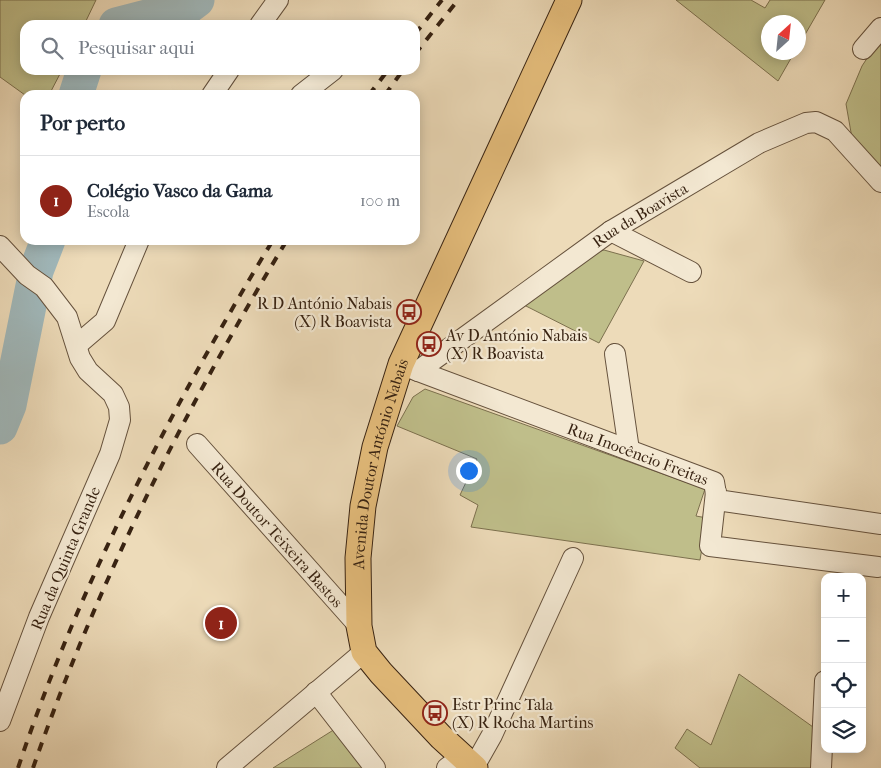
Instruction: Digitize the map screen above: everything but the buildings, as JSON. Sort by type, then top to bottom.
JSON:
[{"type":"main road","name":"Avenida Doutor António Nabais","points":[[465,765],[364,652],[359,626],[358,558],[363,506],[374,447],[569,0]]},
{"type":"street","points":[[264,20],[278,0]]},
{"type":"street","points":[[863,49],[881,28]]},
{"type":"street","points":[[215,90],[226,75]]},
{"type":"street","points":[[307,90],[327,75]]},
{"type":"street","name":"Rua da Boavista","points":[[410,367],[611,231],[760,143],[806,123],[816,122],[835,131],[881,182]]},
{"type":"street","points":[[611,231],[691,272]]},
{"type":"street","points":[[0,246],[27,275],[44,287],[67,317],[77,345],[105,321],[137,245]]},
{"type":"street","name":"Rua da Quinta Grande","points":[[0,721],[39,617],[118,433],[120,420],[119,406],[113,394],[88,371],[80,358],[77,345]]},
{"type":"street","points":[[615,354],[629,450]]},
{"type":"street","name":"Rua Inocêncio Freitas","points":[[410,367],[714,482],[717,500],[881,524]]},
{"type":"street","name":"Rua Doutor Teixeira Bastos","points":[[197,444],[359,626]]},
{"type":"street","points":[[716,492],[710,546],[878,567]]},
{"type":"street","points":[[465,765],[492,735],[573,558]]},
{"type":"street","points":[[226,768],[364,652]]},
{"type":"street","points":[[316,692],[375,768]]},
{"type":"street","points":[[821,768],[824,708]]},
{"type":"shaded area","points":[[0,0],[96,0],[86,20],[20,20],[20,75],[59,75],[52,90],[20,91],[0,77]]},
{"type":"shaded area","points":[[676,0],[751,0],[765,8],[770,0],[825,0],[806,33],[806,15],[761,15],[761,60],[790,60],[778,81]]},
{"type":"shaded area","points":[[881,37],[881,171],[852,138],[846,104],[862,66]]},
{"type":"shaded area","points":[[604,250],[644,261],[599,343],[522,304],[594,253]]},
{"type":"shaded area","points":[[425,389],[705,489],[696,516],[707,518],[700,560],[471,527],[478,505],[460,495],[477,459],[397,426],[413,397]]},
{"type":"shaded area","points":[[739,674],[813,727],[813,768],[700,768],[675,748],[687,729],[711,745]]},
{"type":"shaded area","points":[[335,729],[365,768],[273,768]]},
{"type":"waterway","points":[[135,20],[189,6],[197,0]]},
{"type":"waterway","points":[[78,90],[82,75]]},
{"type":"waterway","points":[[0,427],[9,405],[36,271],[46,245]]},
{"type":"railway","points":[[420,28],[442,0]]},
{"type":"railway","points":[[420,48],[458,0]]},
{"type":"railway","points":[[373,90],[384,75]]},
{"type":"railway","points":[[389,90],[399,75]]},
{"type":"railway","points":[[18,768],[43,699],[99,563],[164,431],[270,245]]},
{"type":"railway","points":[[33,768],[85,631],[146,497],[214,367],[284,245]]},
{"type":"place","name":"R D António Nabais (X) R Boavista","points":[[409,312]]},
{"type":"place","name":"Av D António Nabais (X) R Boavista","points":[[429,344]]},
{"type":"place","name":"Colégio Vasco da Gama","points":[[221,623]]},
{"type":"place","name":"Estr Princ Tala (X) R Rocha Martins","points":[[435,713]]}]
